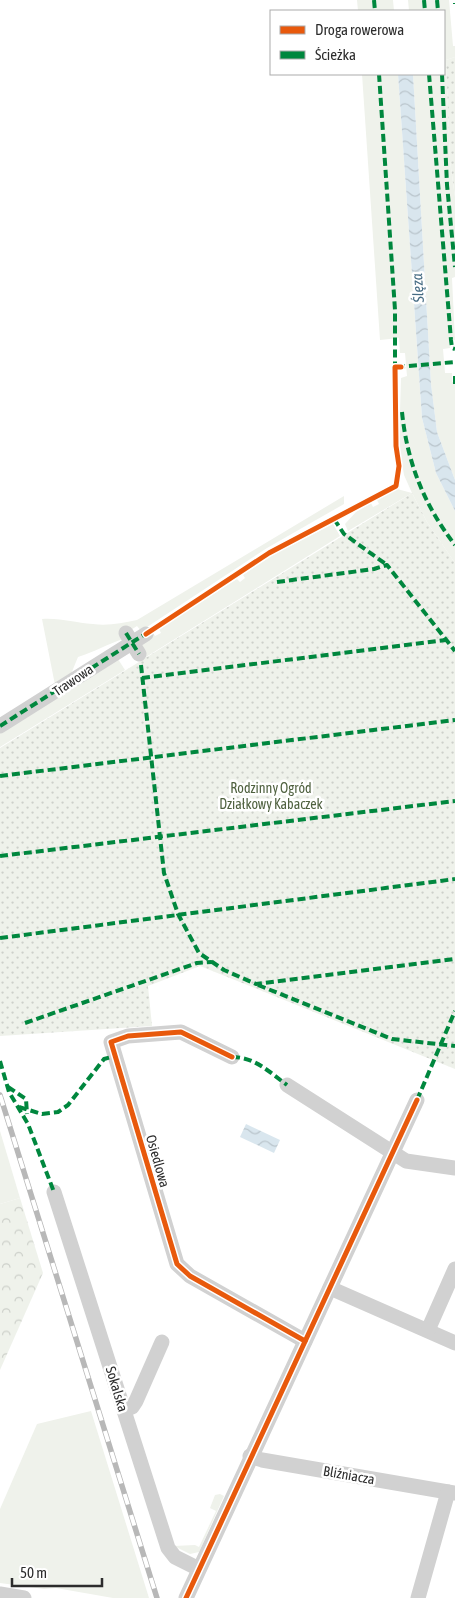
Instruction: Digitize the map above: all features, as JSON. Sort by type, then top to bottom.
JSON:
[{"type":"street","name":"Trawowa","points":[[0,726],[146,634]]},
{"type":"street","name":"Osiedlowa","points":[[232,1057],[181,1032],[128,1036],[111,1042],[177,1264],[190,1276],[305,1342]]},
{"type":"street","points":[[287,1085],[406,1161],[455,1168]]},
{"type":"street","points":[[186,1598],[416,1100]]},
{"type":"street","name":"Sokalska","points":[[54,1192],[168,1548],[175,1557],[199,1569]]},
{"type":"street","points":[[428,1330],[455,1269]]},
{"type":"street","points":[[330,1288],[455,1343]]},
{"type":"street","points":[[124,1410],[132,1406],[136,1401],[162,1342]]},
{"type":"street","name":"Bliźniacza","points":[[250,1456],[262,1460],[452,1492],[418,1598]]},
{"type":"street","points":[[0,1594],[18,1598]]},
{"type":"green space","points":[[357,0],[393,0],[394,10],[358,10]]},
{"type":"green space","points":[[408,0],[449,0],[453,46],[455,46],[455,57],[446,60],[450,161],[455,197],[455,277],[452,278],[455,340],[449,341],[450,348],[443,349],[445,373],[452,373],[452,382],[455,382],[455,480],[437,432],[431,384],[413,75],[445,75],[445,10],[409,10]]},
{"type":"green space","points":[[455,57],[455,197],[450,161],[446,60]]},
{"type":"green space","points":[[362,75],[398,75],[422,418],[436,473],[455,511],[455,563],[427,522],[404,475],[399,445],[401,378],[407,376],[405,353],[400,353],[399,338],[380,340]]},
{"type":"green space","points":[[397,489],[412,493],[348,531],[345,524],[356,512],[371,503],[373,507],[379,504],[377,500]]},
{"type":"green space","name":"Rodzinny Ogród Działkowy Kabaczek","points":[[412,493],[427,522],[455,563],[455,1069],[200,966],[148,986],[152,1026],[0,1036],[0,748]]},
{"type":"green space","points":[[344,496],[344,504],[267,548],[141,631],[137,626],[123,635],[123,639],[78,657],[71,674],[55,685],[42,619],[104,625],[137,620]]},
{"type":"green space","points":[[333,524],[340,536],[146,657],[139,646],[153,633],[155,636],[161,633],[159,629],[237,579],[240,582],[245,578],[243,575],[271,556]]},
{"type":"green space","points":[[116,656],[125,670],[0,747],[0,731]]},
{"type":"green space","points":[[0,1131],[20,1198],[0,1204]]},
{"type":"green space","points":[[20,1198],[43,1273],[0,1370],[0,1204]]},
{"type":"green space","points":[[91,1411],[149,1598],[113,1598],[56,1588],[44,1589],[0,1583],[0,1509],[37,1424]]},
{"type":"green space","points":[[220,1494],[224,1496],[199,1552],[190,1554],[174,1546],[195,1545],[199,1547],[216,1511],[210,1508],[215,1495]]},
{"type":"water","name":"Ślęza","points":[[398,75],[413,75],[431,384],[437,432],[455,480],[455,511],[436,473],[422,418]]},
{"type":"water","points":[[246,1124],[280,1140],[274,1153],[240,1137]]},
{"type":"railway","points":[[0,1095],[157,1598]]},
{"type":"marked path","points":[[374,0],[375,10]]},
{"type":"marked path","points":[[424,0],[425,10]]},
{"type":"marked path","points":[[437,0],[438,10]]},
{"type":"marked path","points":[[379,75],[395,310],[395,370]]},
{"type":"marked path","points":[[429,75],[451,340],[452,348],[455,349]]},
{"type":"marked path","points":[[442,75],[447,185],[455,267]]},
{"type":"marked path","points":[[397,367],[455,362]]},
{"type":"marked path","points":[[455,376],[455,388]]},
{"type":"marked path","points":[[402,412],[408,448],[419,482],[434,514],[455,545]]},
{"type":"marked path","points":[[334,519],[344,534],[387,565]]},
{"type":"marked path","points":[[277,582],[374,569],[387,565],[455,651]]},
{"type":"marked path","points":[[0,726],[150,631]]},
{"type":"marked path","points":[[126,633],[139,654]]},
{"type":"marked path","points":[[142,678],[446,640]]},
{"type":"marked path","points":[[141,665],[164,873],[178,914],[199,953],[224,970],[256,984],[455,959]]},
{"type":"marked path","points":[[0,776],[455,720]]},
{"type":"marked path","points":[[0,856],[455,801]]},
{"type":"marked path","points":[[0,938],[455,879]]},
{"type":"marked path","points":[[25,1023],[197,963],[212,962]]},
{"type":"marked path","points":[[258,985],[392,1039],[455,1046]]},
{"type":"marked path","points":[[417,1100],[455,1011]]},
{"type":"marked path","points":[[19,1107],[42,1114],[58,1112],[68,1105],[104,1059],[115,1056]]},
{"type":"marked path","points":[[232,1057],[255,1062],[287,1085]]},
{"type":"marked path","points":[[0,1061],[9,1092],[28,1124],[54,1192]]},
{"type":"marked path","points":[[8,1087],[26,1099],[27,1114]]},
{"type":"cycle path","points":[[146,634],[269,553],[396,486],[399,466],[396,446],[395,367],[401,367]]},
{"type":"cycle path","points":[[232,1057],[181,1032],[128,1036],[111,1042],[177,1264],[190,1276],[305,1341]]},
{"type":"cycle path","points":[[186,1598],[417,1100]]}]
